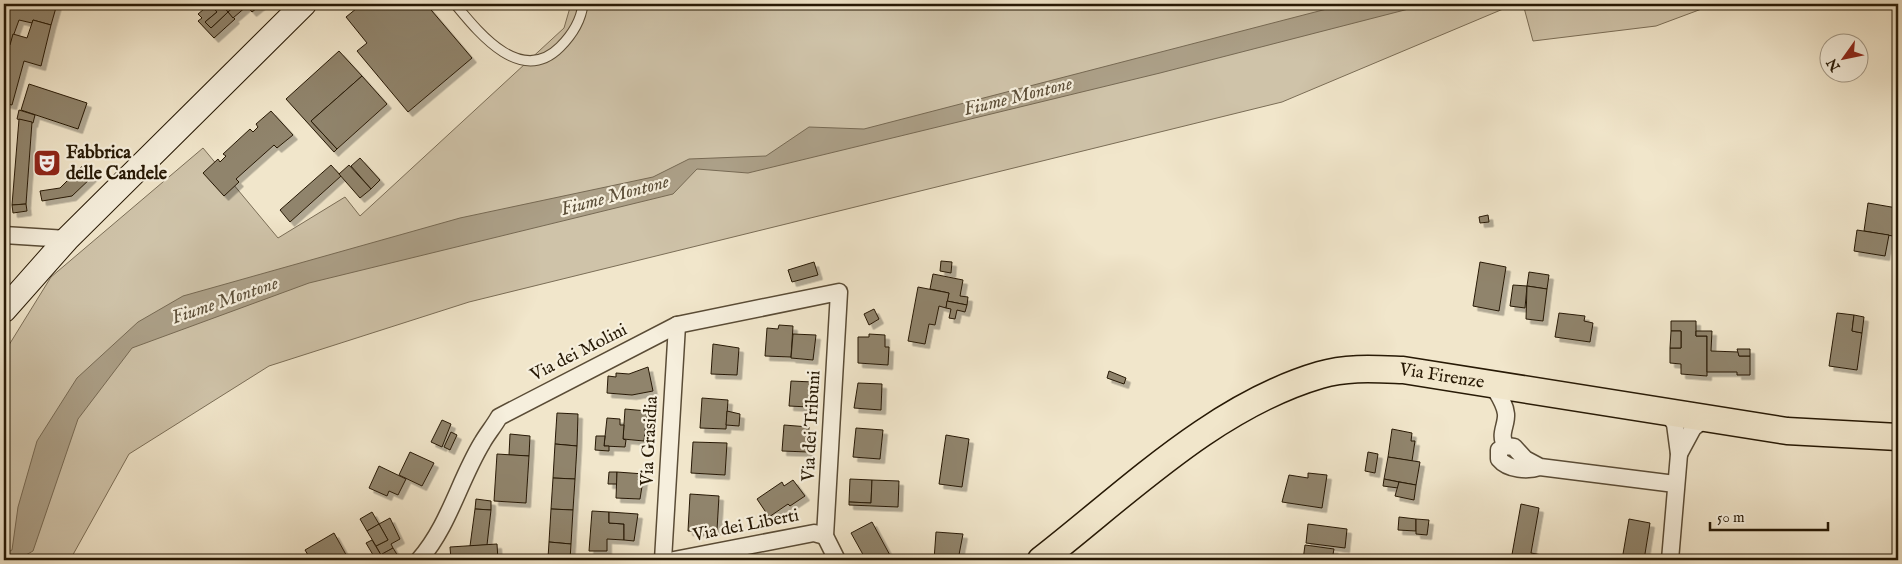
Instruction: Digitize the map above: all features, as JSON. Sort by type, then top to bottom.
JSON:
[{"type":"main road","points":[[4,310],[67,239],[304,4]]},
{"type":"main road","name":"Via Firenze","points":[[1040,560],[1199,436],[1278,390],[1321,374],[1354,369],[1402,370],[1786,431],[1898,437]]},
{"type":"street","points":[[4,235],[67,239]]},
{"type":"street","name":"Via dei Molini","points":[[419,560],[430,547],[450,511],[481,444],[499,417],[677,325],[839,292]]},
{"type":"street","name":"Via dei Tribuni","points":[[837,560],[825,536],[839,292]]},
{"type":"street","name":"Via Grasidia","points":[[663,560],[677,325]]},
{"type":"street","points":[[1492,384],[1502,401],[1506,413],[1502,438],[1506,446],[1514,447],[1525,459],[1540,467],[1675,484]]},
{"type":"street","points":[[1667,412],[1675,424],[1679,454],[1670,560]]},
{"type":"street","points":[[1679,454],[1693,428],[1706,418]]},
{"type":"street","name":"Via dei Liberti","points":[[674,560],[814,533],[825,536]]},
{"type":"lane","points":[[455,4],[480,35],[504,54],[531,62],[553,54],[571,35],[584,4]]},
{"type":"shaded area","points":[[571,4],[1515,4],[1282,102],[469,302],[269,366],[129,454],[70,560],[4,560],[4,353],[51,277],[203,148],[278,238],[345,197],[360,216],[564,28]]},
{"type":"shaded area","points":[[1523,4],[1715,4],[1656,26],[1533,41]]},
{"type":"water","name":"Fiume Montone","points":[[1346,4],[1428,4],[1160,73],[748,173],[697,169],[673,194],[309,283],[132,348],[78,419],[33,551],[17,560],[4,560],[4,554],[12,550],[18,507],[37,441],[77,378],[138,322],[183,296],[460,218],[653,177],[689,159],[766,156],[809,127],[864,129]]},
{"type":"building","points":[[14,4],[57,4],[51,25],[33,20],[32,23],[19,20],[10,45],[4,43],[4,5],[14,8]]},
{"type":"building","points":[[210,4],[217,12],[205,22],[211,28],[228,12],[235,19],[214,38],[198,21],[202,18],[198,14]]},
{"type":"building","points":[[210,4],[221,4],[228,12],[211,28],[205,22],[217,12]]},
{"type":"building","points":[[221,4],[237,4],[228,12]]},
{"type":"building","points":[[237,4],[247,6],[233,18],[228,12]]},
{"type":"building","points":[[245,4],[262,4],[252,12]]},
{"type":"building","points":[[362,4],[426,4],[472,58],[408,112],[357,51],[367,43],[346,17]]},
{"type":"building","points":[[33,20],[51,25],[41,66],[24,61],[12,105],[4,103],[4,43],[10,45],[13,34],[27,38]]},
{"type":"building","points":[[339,51],[362,76],[311,121],[337,149],[334,152],[286,99]]},
{"type":"building","points":[[362,76],[387,104],[337,149],[311,121]]},
{"type":"building","points":[[29,84],[87,103],[78,129],[21,110]]},
{"type":"building","points":[[19,110],[35,115],[33,123],[17,119]]},
{"type":"building","points":[[271,111],[293,135],[277,148],[274,145],[236,179],[239,182],[224,196],[203,173],[218,159],[220,162],[226,156],[223,154],[250,129],[253,132],[258,127],[256,124]]},
{"type":"building","points":[[19,119],[32,122],[26,204],[12,205]]},
{"type":"building","points":[[360,158],[380,180],[371,189],[351,166]]},
{"type":"building","points":[[83,165],[93,176],[72,196],[42,201],[40,191],[60,188]]},
{"type":"building","points":[[331,165],[341,176],[290,222],[280,210]]},
{"type":"building","points":[[349,165],[371,189],[360,198],[339,174]]},
{"type":"building","points":[[1868,203],[1897,208],[1893,236],[1864,231]]},
{"type":"building","points":[[26,204],[27,211],[13,213],[12,205]]},
{"type":"building","points":[[1488,215],[1489,222],[1480,223],[1479,217]]},
{"type":"building","points":[[1857,230],[1889,235],[1885,256],[1854,251]]},
{"type":"building","points":[[941,261],[952,262],[951,273],[940,271]]},
{"type":"building","points":[[814,262],[818,275],[792,282],[788,270]]},
{"type":"building","points":[[1480,262],[1506,267],[1499,311],[1473,306]]},
{"type":"building","points":[[1529,272],[1549,275],[1547,289],[1527,286]]},
{"type":"building","points":[[933,274],[963,280],[960,296],[968,297],[967,305],[947,301],[949,293],[930,289]]},
{"type":"building","points":[[1513,285],[1527,286],[1525,308],[1510,306]]},
{"type":"building","points":[[1527,286],[1547,289],[1543,321],[1526,319]]},
{"type":"building","points":[[918,287],[949,293],[946,308],[939,306],[935,325],[929,324],[925,344],[908,341]]},
{"type":"building","points":[[947,301],[967,305],[965,312],[957,310],[955,319],[949,318],[951,309],[946,308]]},
{"type":"building","points":[[874,309],[879,319],[869,325],[864,314]]},
{"type":"building","points":[[1559,313],[1585,316],[1584,321],[1593,323],[1590,342],[1555,337]]},
{"type":"building","points":[[1837,313],[1854,315],[1852,331],[1862,333],[1857,370],[1829,366]]},
{"type":"building","points":[[1854,315],[1864,317],[1862,333],[1852,331]]},
{"type":"building","points":[[1671,321],[1696,321],[1696,336],[1707,336],[1707,376],[1681,374],[1681,364],[1670,363],[1670,348],[1681,348],[1681,331],[1671,331]]},
{"type":"building","points":[[779,325],[793,326],[791,357],[765,356],[767,328],[778,329]]},
{"type":"building","points":[[1671,331],[1681,331],[1681,348],[1670,348]]},
{"type":"building","points":[[1696,331],[1712,331],[1711,351],[1739,352],[1739,356],[1750,356],[1750,375],[1737,375],[1737,372],[1707,372],[1707,336],[1696,336]]},
{"type":"building","points":[[793,334],[816,335],[813,360],[791,358]]},
{"type":"building","points":[[869,334],[885,335],[885,347],[889,347],[888,365],[858,363],[858,337],[869,337]]},
{"type":"building","points":[[713,344],[739,348],[737,375],[711,374]]},
{"type":"building","points":[[1737,349],[1750,349],[1750,356],[1739,356]]},
{"type":"building","points":[[648,367],[653,391],[632,395],[607,393],[608,376],[616,377],[616,373],[629,374]]},
{"type":"building","points":[[1109,371],[1126,378],[1124,384],[1107,378]]},
{"type":"building","points":[[791,381],[813,382],[809,407],[789,406]]},
{"type":"building","points":[[858,383],[882,384],[881,410],[854,408]]},
{"type":"building","points":[[702,398],[728,400],[726,429],[700,428]]},
{"type":"building","points":[[625,409],[647,411],[644,441],[623,439]]},
{"type":"building","points":[[727,411],[740,414],[739,426],[726,425]]},
{"type":"building","points":[[557,413],[578,414],[577,446],[555,444]]},
{"type":"building","points":[[607,418],[620,419],[620,425],[624,425],[623,439],[626,440],[625,447],[604,446]]},
{"type":"building","points":[[442,420],[451,424],[442,447],[431,442]]},
{"type":"building","points":[[784,425],[809,427],[808,452],[782,451]]},
{"type":"building","points":[[856,428],[883,430],[880,459],[853,457]]},
{"type":"building","points":[[1392,429],[1412,433],[1411,441],[1415,441],[1412,461],[1388,457]]},
{"type":"building","points":[[451,432],[457,435],[450,450],[444,447]]},
{"type":"building","points":[[510,434],[530,436],[529,456],[509,455]]},
{"type":"building","points":[[946,435],[969,439],[962,487],[939,484]]},
{"type":"building","points":[[596,436],[605,436],[604,446],[609,446],[609,451],[595,450]]},
{"type":"building","points":[[693,442],[727,443],[725,475],[691,473]]},
{"type":"building","points":[[555,444],[577,446],[575,479],[553,478]]},
{"type":"building","points":[[410,452],[434,463],[422,486],[399,475]]},
{"type":"building","points":[[1368,452],[1378,454],[1375,473],[1365,471]]},
{"type":"building","points":[[497,454],[529,456],[526,503],[494,501]]},
{"type":"building","points":[[1388,457],[1420,462],[1416,485],[1384,479]]},
{"type":"building","points":[[379,466],[406,479],[398,495],[389,491],[387,496],[369,488]]},
{"type":"building","points":[[609,472],[617,472],[617,484],[608,484]]},
{"type":"building","points":[[617,472],[644,474],[640,499],[616,498]]},
{"type":"building","points":[[1308,473],[1327,475],[1322,508],[1282,502],[1289,475],[1308,478]]},
{"type":"building","points":[[553,478],[575,479],[573,510],[551,509]]},
{"type":"building","points":[[850,479],[872,480],[871,503],[849,502]]},
{"type":"building","points":[[1384,479],[1399,482],[1398,488],[1383,486]]},
{"type":"building","points":[[793,480],[805,496],[790,506],[788,504],[769,517],[757,499],[782,482],[784,486]]},
{"type":"building","points":[[872,480],[899,481],[898,507],[849,505],[849,502],[871,503]]},
{"type":"building","points":[[1399,482],[1416,485],[1414,500],[1395,496]]},
{"type":"building","points":[[690,494],[719,496],[717,530],[705,529],[705,532],[688,531]]},
{"type":"building","points":[[476,499],[491,501],[491,510],[475,509]]},
{"type":"building","points":[[1521,504],[1539,508],[1531,553],[1569,560],[1511,560]]},
{"type":"building","points":[[475,509],[491,510],[487,545],[470,546]]},
{"type":"building","points":[[551,509],[573,510],[571,544],[549,542]]},
{"type":"building","points":[[592,511],[609,512],[609,523],[624,524],[624,540],[607,539],[607,551],[589,551]]},
{"type":"building","points":[[372,512],[379,524],[367,531],[360,519]]},
{"type":"building","points":[[609,512],[638,514],[634,541],[624,540],[624,524],[609,523]]},
{"type":"building","points":[[1399,517],[1416,519],[1416,531],[1398,530]]},
{"type":"building","points":[[390,518],[400,539],[391,544],[393,548],[381,555],[376,546],[388,540],[379,524]]},
{"type":"building","points":[[1416,519],[1429,520],[1427,535],[1416,534]]},
{"type":"building","points":[[1629,519],[1650,523],[1644,560],[1622,560]]},
{"type":"building","points":[[872,522],[892,559],[866,560],[851,533]]},
{"type":"building","points":[[379,524],[388,540],[376,546],[367,531]]},
{"type":"building","points":[[1308,524],[1347,529],[1345,548],[1306,543]]},
{"type":"building","points":[[936,532],[963,534],[958,560],[934,560]]},
{"type":"building","points":[[334,533],[349,560],[311,560],[305,550]]},
{"type":"building","points":[[372,540],[386,560],[376,560],[366,543]]},
{"type":"building","points":[[549,542],[571,544],[570,560],[548,558]]},
{"type":"building","points":[[497,544],[498,560],[451,560],[450,547]]},
{"type":"building","points":[[1305,545],[1334,549],[1332,560],[1303,560]]},
{"type":"building","points":[[393,548],[398,556],[386,560],[382,554]]},
{"type":"place","name":"Fabbrica delle Candele","points":[[47,163]]}]
